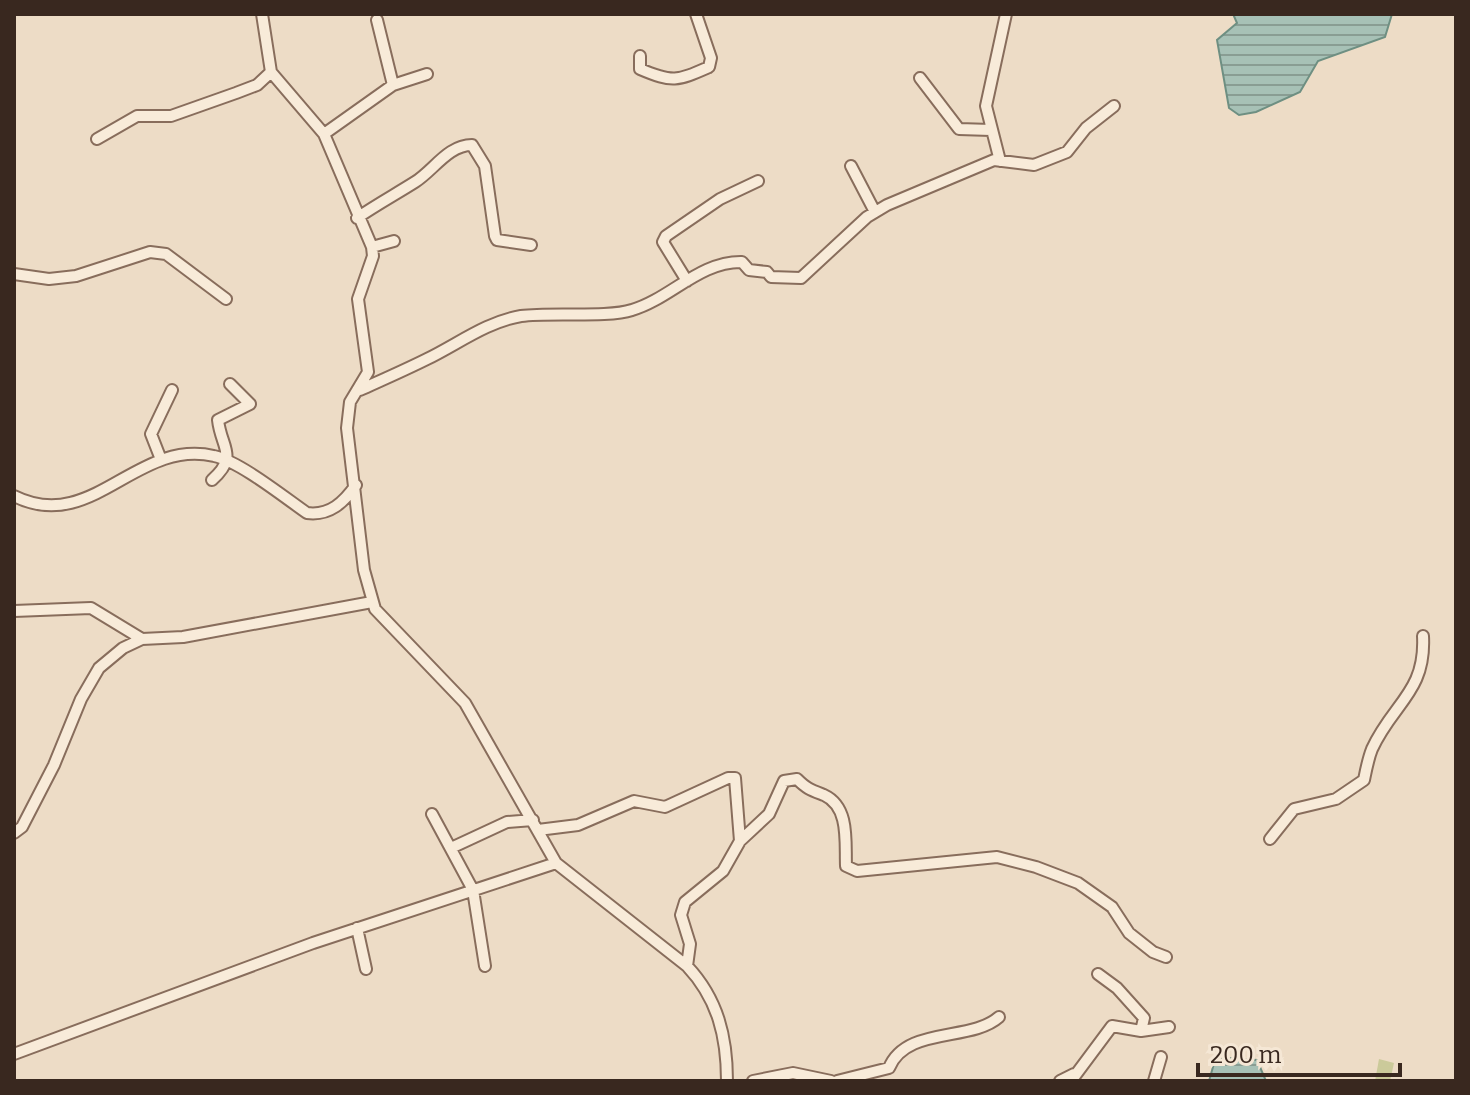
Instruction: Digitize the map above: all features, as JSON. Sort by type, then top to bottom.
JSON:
[{"type":"street","points":[[262,14],[271,72],[324,134],[357,218],[372,247],[373,256],[358,299],[368,372],[350,402],[347,428],[364,570],[375,609],[465,703],[556,863],[687,966],[702,982],[718,1012],[726,1042],[727,1081]]},
{"type":"street","points":[[640,56],[640,69],[666,80],[677,81],[709,67],[711,58],[696,14]]},
{"type":"street","points":[[1000,161],[986,106],[1006,14]]},
{"type":"street","points":[[377,20],[393,85]]},
{"type":"street","points":[[97,139],[137,116],[171,116],[257,85],[271,72]]},
{"type":"street","points":[[324,134],[393,85],[427,74]]},
{"type":"street","points":[[920,78],[959,129],[991,130]]},
{"type":"street","points":[[358,391],[428,359],[479,329],[519,316],[627,312],[655,302],[687,281],[727,262],[742,262],[749,270],[767,272],[771,277],[801,278],[875,212],[994,160],[1034,165],[1067,152],[1086,128],[1114,106]]},
{"type":"street","points":[[357,218],[416,181],[439,160],[464,145],[472,145],[485,166],[497,240],[531,245]]},
{"type":"street","points":[[851,166],[875,212]]},
{"type":"street","points":[[687,281],[663,242],[666,236],[720,199],[758,181]]},
{"type":"street","points":[[372,247],[394,241]]},
{"type":"street","points":[[14,274],[49,279],[76,276],[150,252],[166,254],[226,299]]},
{"type":"street","points":[[212,480],[226,465],[226,444],[218,420],[250,404],[230,384]]},
{"type":"street","points":[[160,457],[151,434],[172,390]]},
{"type":"street","points":[[14,496],[37,505],[67,505],[99,492],[160,457],[205,454],[225,460],[307,513],[318,514],[342,504],[356,485]]},
{"type":"street","points":[[14,833],[22,827],[99,668],[123,648],[142,639],[212,632],[372,602]]},
{"type":"street","points":[[14,611],[91,608],[142,639]]},
{"type":"street","points":[[1270,839],[1294,809],[1336,799],[1364,780],[1372,749],[1420,677],[1423,636]]},
{"type":"street","points":[[451,848],[507,822],[578,825],[634,801],[665,807],[728,778],[735,778],[740,841]]},
{"type":"street","points":[[687,966],[690,944],[681,915],[685,902],[723,871],[740,841],[769,814],[784,781],[797,779],[810,792],[824,795],[839,807],[845,825],[846,866],[857,871],[997,857],[1036,867],[1090,891],[1112,907],[1129,933],[1153,952],[1166,957]]},
{"type":"street","points":[[432,814],[473,890],[485,966]]},
{"type":"street","points":[[14,1054],[357,928],[556,863]]},
{"type":"street","points":[[357,928],[366,969]]},
{"type":"street","points":[[1098,974],[1117,988],[1144,1018],[1141,1031]]},
{"type":"street","points":[[837,1081],[889,1068],[893,1059],[908,1048],[947,1033],[990,1025],[999,1017]]},
{"type":"street","points":[[1060,1081],[1073,1078],[1112,1026],[1141,1031],[1169,1027]]},
{"type":"street","points":[[1154,1081],[1161,1057]]},
{"type":"street","points":[[753,1081],[793,1073],[831,1081]]},
{"type":"shaded area","points":[[1233,14],[1392,14],[1385,37],[1318,61],[1300,92],[1256,112],[1239,115],[1229,108],[1217,40],[1237,23]]},
{"type":"shaded area","points":[[1379,1059],[1394,1063],[1390,1081],[1375,1081]]},
{"type":"shaded area","points":[[1215,1060],[1257,1060],[1266,1081],[1209,1081]]}]
